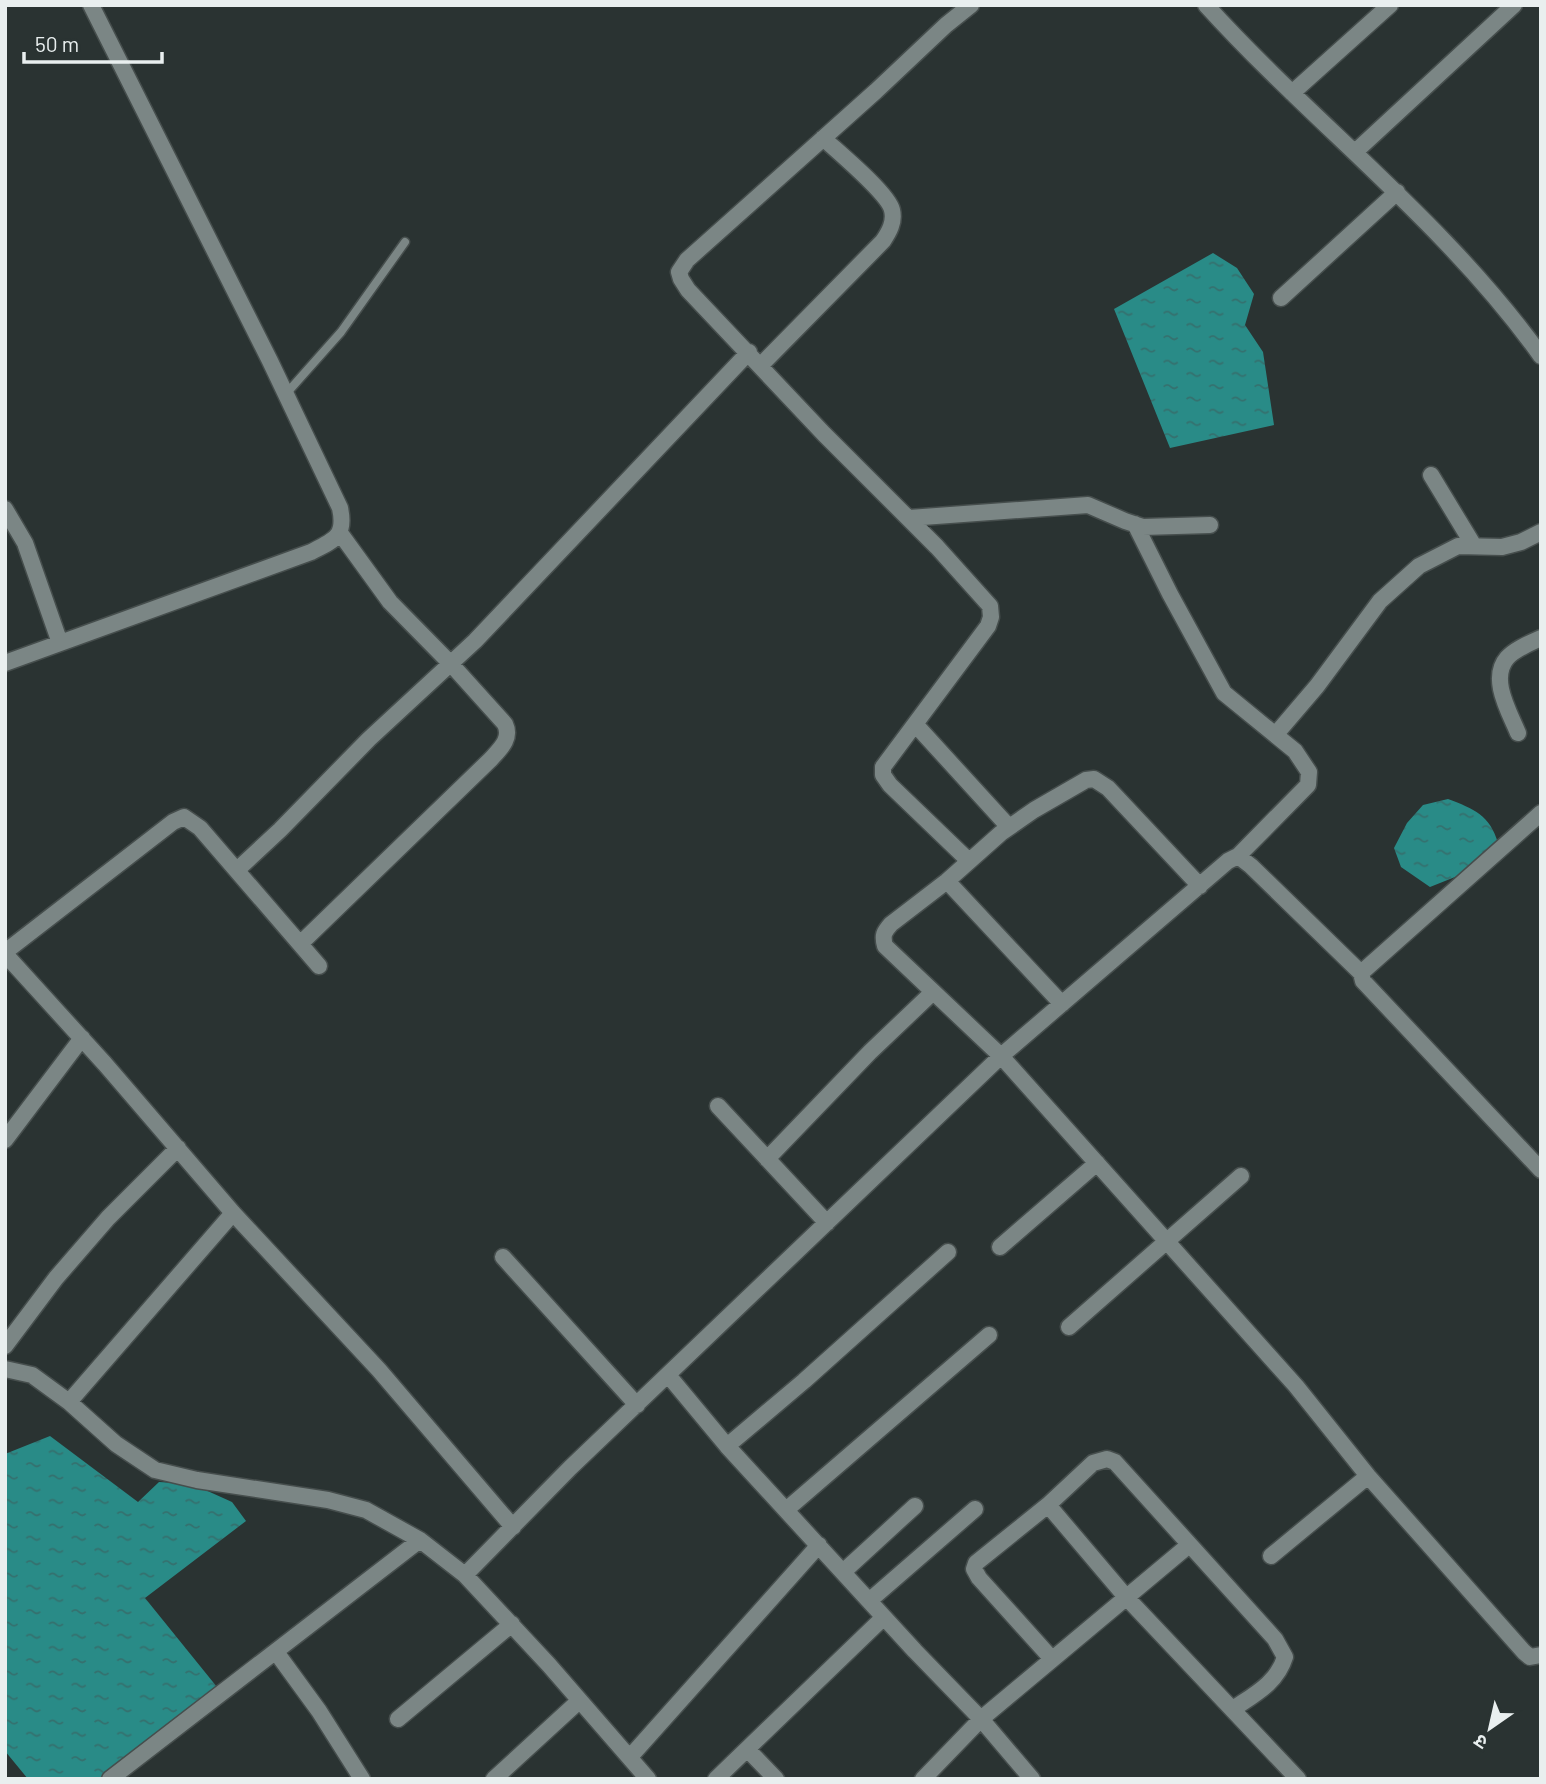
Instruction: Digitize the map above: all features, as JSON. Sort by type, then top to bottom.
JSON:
[{"type":"street","points":[[5,663],[312,552],[331,542],[344,524],[340,508],[270,361],[91,5]]},
{"type":"street","points":[[968,860],[890,785],[883,775],[883,768],[988,626],[990,606],[909,518],[824,434],[688,290],[679,272],[687,260],[971,5]]},
{"type":"street","points":[[1206,5],[1292,93],[1446,241],[1492,292],[1541,356]]},
{"type":"street","points":[[1292,93],[1390,5]]},
{"type":"street","points":[[1355,152],[1514,5]]},
{"type":"street","points":[[761,366],[883,242],[893,221],[892,209],[884,196],[823,138]]},
{"type":"street","points":[[1281,299],[1397,191]]},
{"type":"street","points":[[237,870],[369,739],[475,641],[748,352]]},
{"type":"street","points":[[1431,475],[1474,546]]},
{"type":"street","points":[[909,518],[1088,505],[1135,524],[1164,527],[1210,525]]},
{"type":"street","points":[[5,509],[25,543],[60,643]]},
{"type":"street","points":[[465,1575],[570,1468],[1001,1056],[1228,861],[1238,856],[1308,785],[1309,772],[1304,763],[1276,734],[1224,693],[1135,524]]},
{"type":"street","points":[[1276,734],[1317,686],[1380,601],[1419,566],[1458,546],[1502,547],[1521,542],[1541,532]]},
{"type":"street","points":[[300,944],[490,761],[507,739],[509,732],[505,724],[451,664],[390,602],[340,533]]},
{"type":"street","points":[[1518,733],[1501,691],[1503,665],[1507,658],[1541,638]]},
{"type":"street","points":[[915,724],[1009,827]]},
{"type":"street","points":[[1200,886],[1108,788],[1094,779],[1086,780],[1009,827],[947,881],[891,924],[884,932],[883,939],[885,946],[1001,1056],[1296,1386],[1368,1476],[1524,1652],[1530,1657],[1541,1655]]},
{"type":"street","points":[[1361,973],[1541,813]]},
{"type":"street","points":[[319,966],[200,828],[184,817],[173,822],[5,953],[233,1213],[379,1370],[513,1527]]},
{"type":"street","points":[[1238,856],[1361,973],[1363,981],[1541,1170]]},
{"type":"street","points":[[947,881],[1062,1004]]},
{"type":"street","points":[[767,1160],[870,1052],[933,992]]},
{"type":"street","points":[[5,1140],[82,1038]]},
{"type":"street","points":[[718,1106],[827,1223]]},
{"type":"street","points":[[5,1346],[56,1278],[108,1217],[178,1148]]},
{"type":"street","points":[[1000,1247],[1097,1163]]},
{"type":"street","points":[[1069,1327],[1241,1176]]},
{"type":"street","points":[[69,1402],[233,1213]]},
{"type":"street","points":[[727,1446],[804,1381],[947,1252]]},
{"type":"street","points":[[503,1256],[636,1405]]},
{"type":"street","points":[[786,1510],[989,1335]]},
{"type":"street","points":[[5,1369],[32,1376],[69,1402],[116,1444],[155,1470],[198,1480],[328,1500],[366,1510],[420,1540],[465,1575],[512,1624],[630,1757],[644,1777]]},
{"type":"street","points":[[668,1375],[727,1446],[981,1719],[1032,1779]]},
{"type":"street","points":[[1052,1659],[979,1578],[974,1569],[983,1555],[1048,1505],[1093,1463],[1107,1460],[1115,1462],[1275,1639],[1285,1657],[1272,1682],[1233,1709]]},
{"type":"street","points":[[1271,1556],[1368,1476]]},
{"type":"street","points":[[1048,1505],[1126,1597],[1298,1779]]},
{"type":"street","points":[[843,1572],[915,1506]]},
{"type":"street","points":[[869,1601],[975,1509]]},
{"type":"street","points":[[110,1779],[420,1540]]},
{"type":"street","points":[[630,1757],[819,1545]]},
{"type":"street","points":[[923,1779],[981,1719],[1188,1545]]},
{"type":"street","points":[[716,1779],[884,1617]]},
{"type":"street","points":[[398,1719],[512,1624]]},
{"type":"street","points":[[276,1652],[362,1779]]},
{"type":"street","points":[[494,1779],[579,1702]]},
{"type":"street","points":[[747,1749],[776,1779]]},
{"type":"lane","points":[[285,395],[341,332],[405,242]]},
{"type":"water","points":[[1213,253],[1237,268],[1254,294],[1245,325],[1263,352],[1274,425],[1170,448],[1114,309]]},
{"type":"water","points":[[1448,799],[1466,806],[1486,819],[1498,843],[1470,871],[1430,887],[1401,867],[1394,848],[1407,823],[1423,805]]},
{"type":"water","points":[[50,1436],[138,1502],[159,1482],[192,1484],[232,1502],[246,1521],[145,1598],[217,1687],[102,1779],[28,1779],[5,1751],[5,1454]]}]
